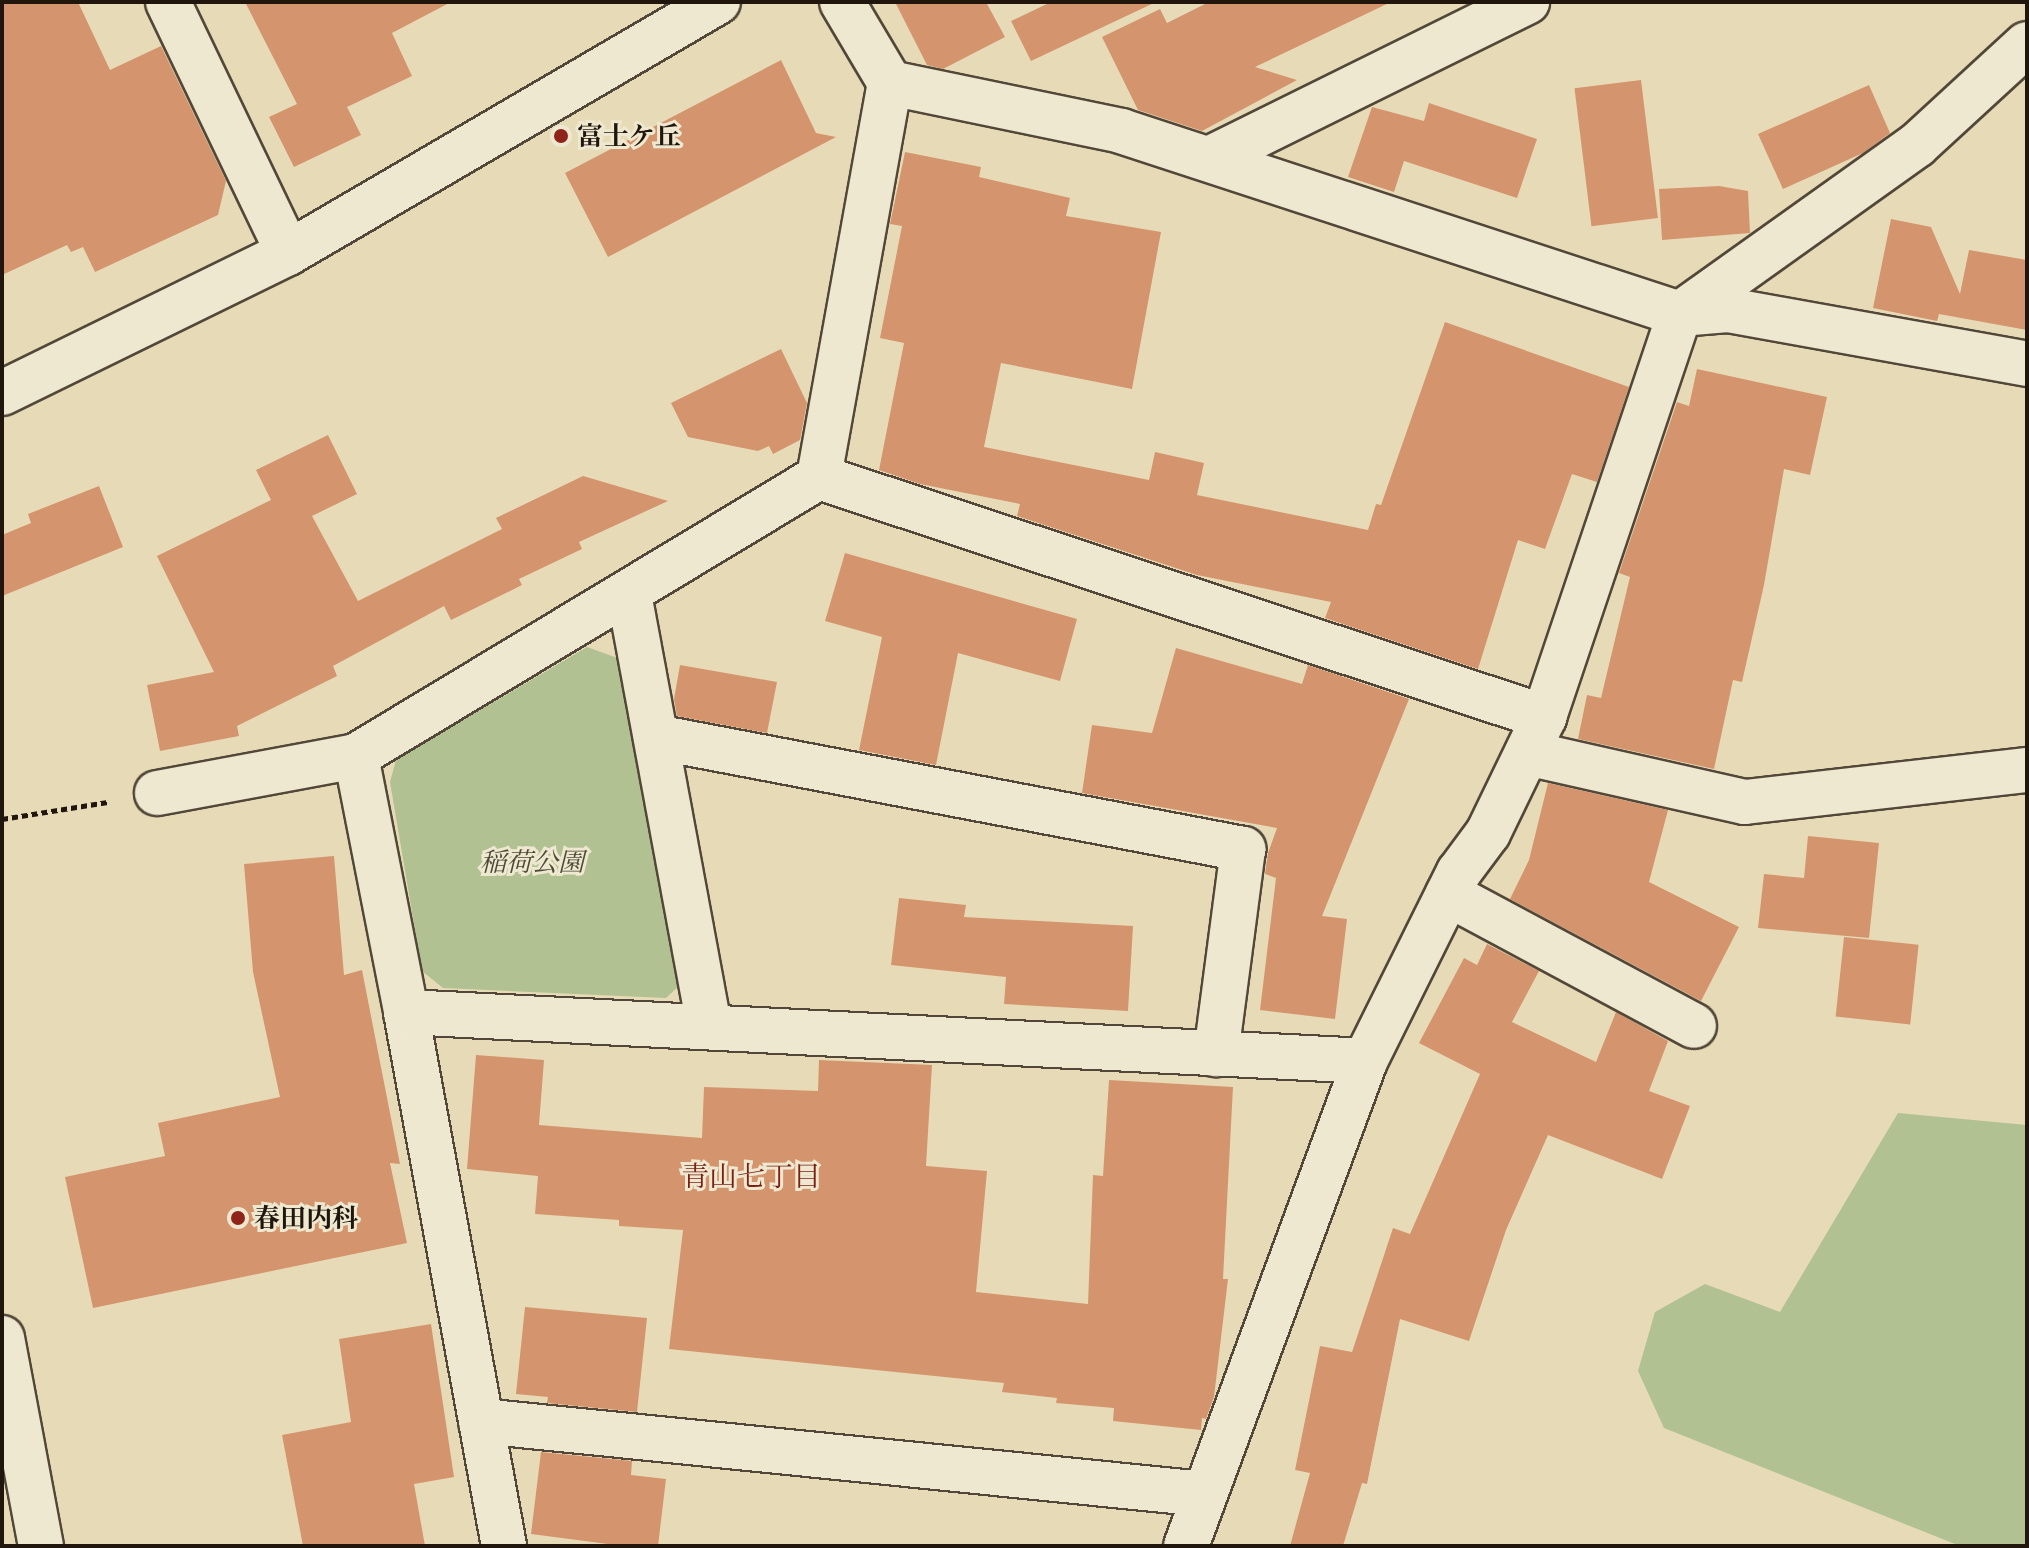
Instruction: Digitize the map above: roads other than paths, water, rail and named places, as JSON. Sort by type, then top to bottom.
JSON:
[{"type":"street","points":[[168,2],[288,253]]},
{"type":"street","points":[[157,793],[356,756],[819,477],[890,83],[842,2]]},
{"type":"street","points":[[1209,159],[1527,2]]},
{"type":"street","points":[[2,393],[288,253],[697,7]]},
{"type":"street","points":[[1186,1546],[1365,1061],[1459,872],[1488,833],[1536,735],[1680,314],[1917,145],[2027,44]]},
{"type":"street","points":[[890,83],[1121,131],[1680,314],[1728,310],[2027,364]]},
{"type":"street","points":[[819,477],[1536,735],[1745,802],[2027,770]]},
{"type":"street","points":[[629,594],[709,1025]]},
{"type":"street","points":[[656,737],[1243,849],[1216,1054]]},
{"type":"street","points":[[356,756],[504,1546]]},
{"type":"street","points":[[1448,894],[1694,1026]]},
{"type":"street","points":[[406,1012],[709,1025],[1365,1061]]},
{"type":"street","points":[[2,1338],[41,1546]]},
{"type":"street","points":[[481,1421],[1204,1494]]},
{"type":"place","name":"富士ケ丘","points":[[561,136]]},
{"type":"place","name":"春田内科","points":[[238,1218]]},
{"type":"district","name":"青山七丁目","points":[[751,1176]]},
{"type":"park label","name":"稲荷公園","points":[[532,862]]}]
